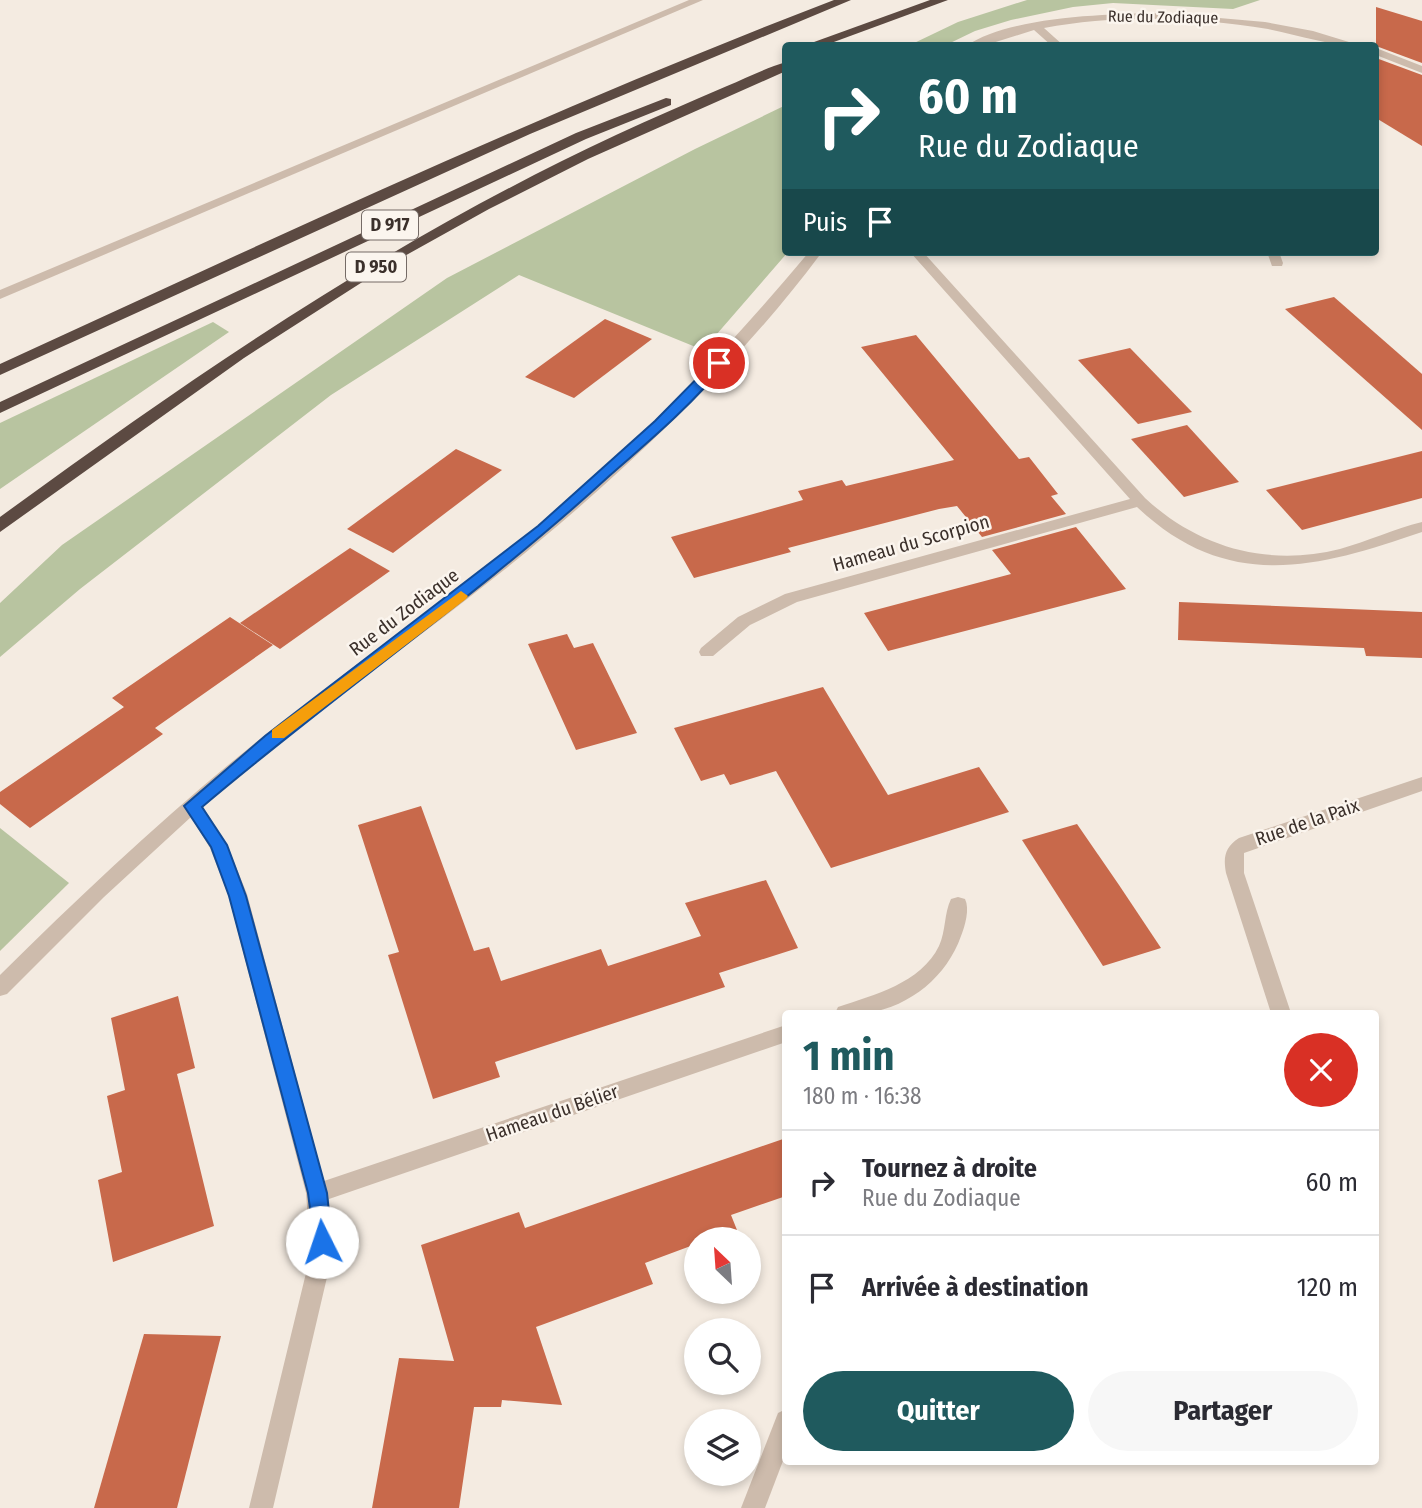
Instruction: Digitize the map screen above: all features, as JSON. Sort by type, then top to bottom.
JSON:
[{"type":"highway","points":[[0,370],[430,173],[729,44],[845,0]]},
{"type":"highway","points":[[821,42],[942,0]]},
{"type":"highway","points":[[843,42],[942,0]]},
{"type":"highway","name":"D 917","points":[[0,408],[581,136],[782,57]]},
{"type":"highway","name":"D 950","points":[[0,526],[204,376],[388,259],[596,148],[782,68]]},
{"type":"highway","points":[[0,363],[157,298]]},
{"type":"street","points":[[0,295],[698,0]]},
{"type":"street","name":"Rue du Zodiaque","points":[[979,42],[1034,24],[1108,15],[1206,17],[1277,25],[1342,42]]},
{"type":"street","points":[[1034,24],[1054,42]]},
{"type":"street","points":[[1379,52],[1422,70]]},
{"type":"street","name":"Rue du Zodiaque","points":[[0,988],[193,806],[270,740],[500,565],[582,495],[695,389],[812,256]]},
{"type":"street","points":[[920,256],[1140,501],[1154,515],[1182,533],[1234,557],[1257,563],[1282,565],[1308,561],[1422,527]]},
{"type":"street","name":"Hameau du Scorpion","points":[[707,652],[744,621],[791,598],[1140,501]]},
{"type":"street","name":"Rue de la Paix","points":[[1280,1010],[1235,873],[1233,862],[1236,849],[1264,836],[1422,784]]},
{"type":"street","points":[[193,806],[219,845],[237,896],[317,1193],[322,1242],[261,1508]]},
{"type":"street","points":[[853,1010],[897,994],[937,967],[949,949],[956,930],[958,904]]},
{"type":"street","name":"Hameau du Bélier","points":[[317,1193],[782,1034]]},
{"type":"street","points":[[753,1508],[782,1432]]},
{"type":"green space","points":[[1027,0],[1260,0],[1233,9],[1113,3],[1073,7],[1011,20],[975,31],[952,42],[916,42],[958,22]]},
{"type":"green space","points":[[782,107],[782,256],[785,256],[703,350],[519,275],[331,395],[80,589],[0,657],[0,603],[62,545],[447,278],[695,149]]},
{"type":"green space","points":[[213,322],[229,332],[0,489],[0,423]]},
{"type":"green space","points":[[0,828],[69,883],[0,951]]},
{"type":"building","points":[[1376,7],[1422,21],[1422,63],[1379,47],[1379,42],[1376,42]]},
{"type":"building","points":[[1379,59],[1422,75],[1422,146],[1379,120]]},
{"type":"building","points":[[1334,297],[1422,374],[1422,430],[1285,309]]},
{"type":"building","points":[[605,319],[652,339],[574,398],[525,377]]},
{"type":"building","points":[[916,335],[1019,459],[1029,457],[1058,494],[1051,496],[1066,514],[982,537],[957,506],[939,509],[788,548],[791,552],[694,578],[671,537],[803,500],[798,491],[842,480],[846,486],[954,460],[861,347]]},
{"type":"building","points":[[1130,348],[1192,412],[1138,424],[1078,360]]},
{"type":"building","points":[[1187,425],[1239,482],[1184,497],[1131,439]]},
{"type":"building","points":[[456,449],[502,470],[393,553],[347,529]]},
{"type":"building","points":[[1422,451],[1422,498],[1302,530],[1266,490]]},
{"type":"building","points":[[1076,527],[1126,589],[888,651],[864,613],[1011,574],[992,550]]},
{"type":"building","points":[[350,548],[390,571],[280,649],[240,623]]},
{"type":"building","points":[[1179,602],[1422,612],[1422,658],[1366,656],[1364,648],[1178,640]]},
{"type":"building","points":[[230,617],[273,645],[155,728],[163,734],[30,828],[0,804],[0,792],[124,707],[112,698]]},
{"type":"building","points":[[567,634],[574,648],[593,643],[637,733],[576,750],[528,644]]},
{"type":"building","points":[[823,687],[888,795],[979,767],[1009,812],[831,868],[776,771],[730,785],[724,774],[701,781],[674,728]]},
{"type":"building","points":[[421,806],[474,951],[489,947],[501,981],[601,949],[608,966],[701,936],[685,903],[766,880],[798,948],[719,973],[725,987],[495,1062],[500,1077],[433,1099],[388,955],[399,952],[358,825]]},
{"type":"building","points":[[1077,824],[1161,948],[1103,966],[1022,840]]},
{"type":"building","points":[[178,996],[195,1068],[177,1074],[214,1226],[113,1262],[98,1180],[122,1172],[107,1096],[125,1090],[111,1018]]},
{"type":"building","points":[[782,1139],[782,1197],[731,1215],[736,1227],[684,1227],[684,1248],[645,1263],[653,1284],[536,1327],[562,1405],[502,1400],[501,1407],[474,1407],[459,1508],[372,1508],[399,1358],[454,1361],[421,1245],[519,1212],[525,1228]]},
{"type":"building","points":[[144,1334],[221,1336],[177,1508],[94,1508]]},
{"type":"slow traffic","points":[[278,734],[461,596]]},
{"type":"route","points":[[322,1242],[317,1193],[237,896],[219,845],[193,806],[270,740],[500,565],[543,529],[659,424],[719,363]]}]
